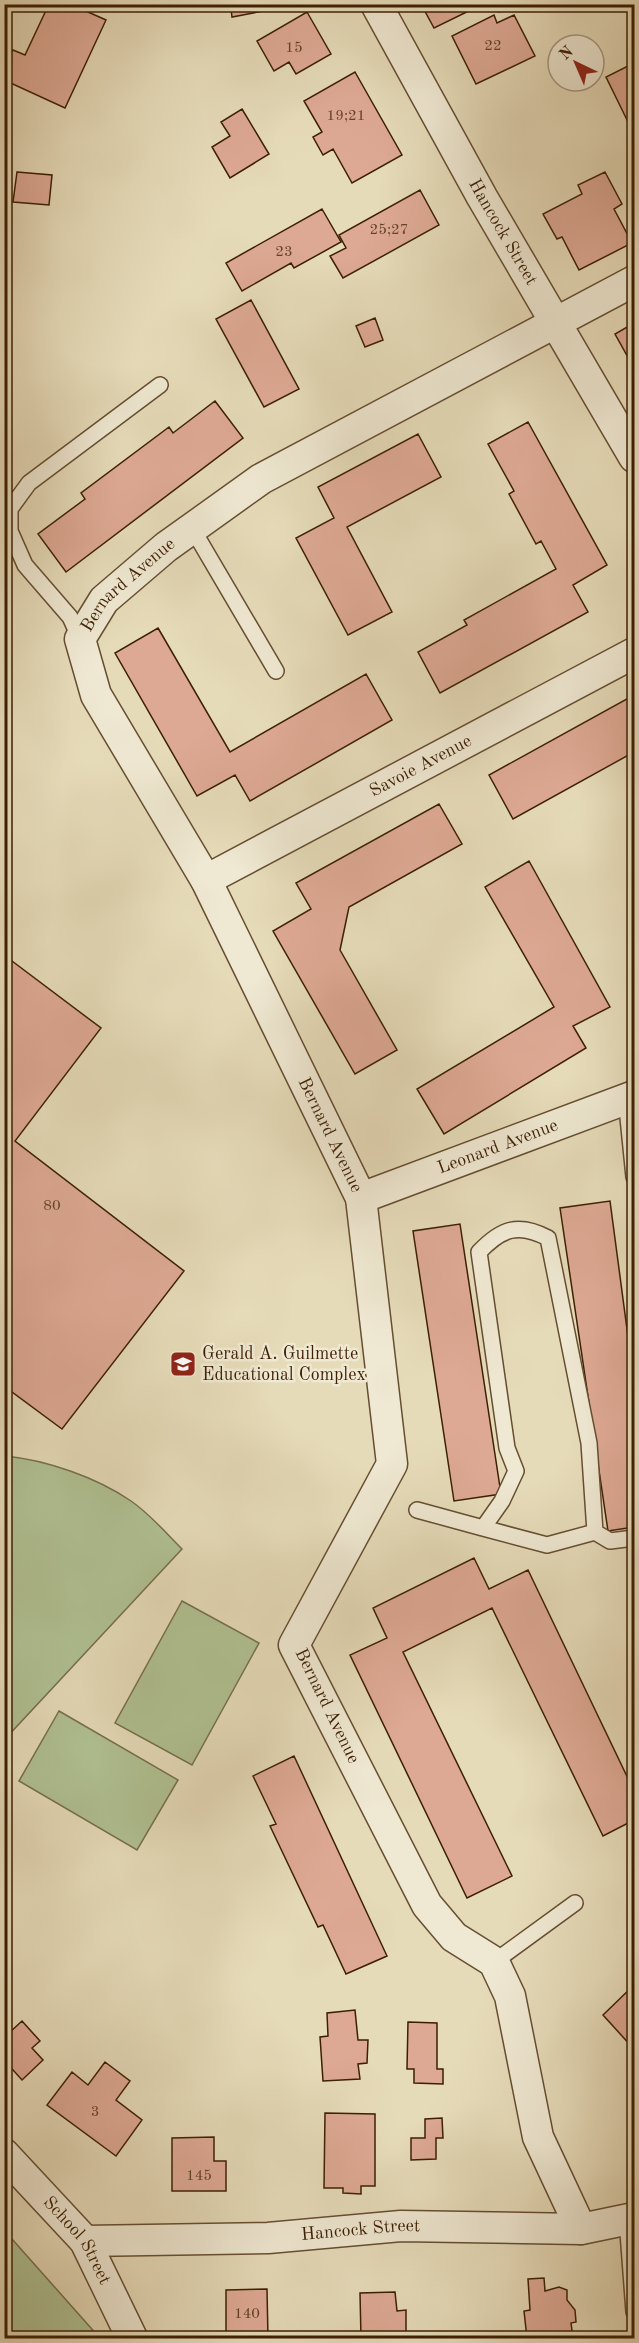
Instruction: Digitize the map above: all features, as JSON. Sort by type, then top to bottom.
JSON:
[{"type":"street","name":"Hancock Street","points":[[376,4],[482,197],[634,457]]},
{"type":"street","name":"Bernard Avenue","points":[[494,1962],[454,1937],[427,1905],[294,1645],[392,1464],[361,1198],[206,880],[96,694],[80,639],[104,600],[192,528],[261,479],[634,280]]},
{"type":"street","name":"Savoie Avenue","points":[[206,880],[634,653]]},
{"type":"street","name":"Leonard Avenue","points":[[361,1198],[630,1097]]},
{"type":"street","points":[[494,1962],[510,1996],[538,2137],[581,2229]]},
{"type":"street","name":"School Street","points":[[4,2154],[85,2241],[132,2338]]},
{"type":"street","name":"Hancock Street","points":[[85,2241],[268,2238],[401,2226],[581,2229],[631,2218]]},
{"type":"lane","points":[[80,639],[70,617],[25,565],[10,531],[10,509],[28,483],[160,385]]},
{"type":"lane","points":[[192,528],[276,671]]},
{"type":"lane","points":[[630,1097],[634,1177]]},
{"type":"lane","points":[[483,1528],[502,1501],[516,1471],[507,1448],[479,1252],[492,1238],[516,1228],[536,1232],[548,1238],[589,1443],[595,1532]]},
{"type":"lane","points":[[417,1510],[547,1545],[595,1532],[610,1541],[634,1538]]},
{"type":"lane","points":[[494,1962],[575,1904]]},
{"type":"lane","points":[[631,2218],[634,2312]]},
{"type":"green space","points":[[5,1456],[37,1461],[102,1484],[138,1506],[182,1549],[5,1739]]},
{"type":"green space","points":[[182,1601],[259,1643],[192,1765],[115,1723]]},
{"type":"green space","points":[[59,1711],[178,1780],[137,1850],[19,1781]]},
{"type":"green space","points":[[4,2230],[98,2336],[99,2338],[5,2338]]},
{"type":"building","points":[[49,4],[70,4],[106,20],[65,108],[4,80],[4,68],[13,50],[25,55]]},
{"type":"building","points":[[220,4],[301,4],[232,17],[231,9],[221,11]]},
{"type":"building","points":[[421,4],[483,4],[434,28]]},
{"type":"building","points":[[495,4],[513,4],[499,12]]},
{"type":"building","points":[[307,12],[331,54],[296,74],[289,62],[274,71],[257,41]]},
{"type":"building","points":[[494,15],[497,23],[514,15],[535,56],[476,84],[452,36]]},
{"type":"building","points":[[634,63],[634,124],[630,126],[606,77]]},
{"type":"building","points":[[355,72],[402,155],[352,183],[333,149],[323,155],[313,137],[322,132],[304,101]]},
{"type":"building","points":[[242,109],[269,154],[230,178],[212,147],[230,136],[221,122]]},
{"type":"building","points":[[17,172],[52,175],[49,205],[13,202]]},
{"type":"building","points":[[605,172],[622,204],[614,209],[632,243],[579,270],[562,237],[557,239],[543,214],[582,194],[578,185]]},
{"type":"building","points":[[420,190],[439,225],[343,278],[330,256],[346,248],[339,235]]},
{"type":"building","points":[[322,209],[341,242],[294,268],[291,263],[242,291],[226,263]]},
{"type":"building","points":[[251,300],[299,389],[264,407],[216,319]]},
{"type":"building","points":[[375,318],[383,340],[365,347],[356,326]]},
{"type":"building","points":[[634,323],[634,368],[615,334]]},
{"type":"building","points":[[215,401],[243,438],[66,572],[38,534],[85,499],[81,493],[169,427],[173,433]]},
{"type":"building","points":[[528,422],[607,565],[573,585],[588,612],[440,693],[418,652],[467,625],[464,620],[556,569],[541,541],[536,544],[509,494],[514,491],[488,444]]},
{"type":"building","points":[[418,434],[441,477],[347,527],[392,612],[348,635],[296,538],[334,518],[318,487]]},
{"type":"building","points":[[158,628],[230,752],[366,674],[392,720],[250,801],[235,775],[197,796],[115,653]]},
{"type":"building","points":[[634,695],[634,752],[513,819],[489,775]]},
{"type":"building","points":[[439,804],[462,844],[349,907],[340,950],[397,1050],[355,1074],[273,931],[311,909],[296,883]]},
{"type":"building","points":[[529,861],[610,1007],[573,1026],[586,1048],[444,1134],[417,1089],[554,1007],[485,887]]},
{"type":"building","points":[[4,955],[101,1028],[15,1141],[184,1271],[62,1429],[4,1386]]},
{"type":"building","points":[[610,1201],[634,1382],[634,1527],[608,1531],[560,1208]]},
{"type":"building","points":[[460,1224],[501,1494],[454,1501],[413,1231]]},
{"type":"building","points":[[474,1558],[489,1589],[528,1570],[634,1791],[634,1820],[603,1836],[492,1608],[403,1652],[512,1876],[467,1898],[350,1655],[387,1638],[373,1608]]},
{"type":"building","points":[[294,1756],[387,1956],[346,1974],[323,1925],[318,1927],[270,1826],[276,1824],[253,1776]]},
{"type":"building","points":[[633,1986],[634,2044],[632,2047],[603,2015]]},
{"type":"building","points":[[355,2010],[358,2040],[368,2040],[367,2063],[358,2064],[360,2079],[323,2081],[320,2037],[328,2036],[327,2013]]},
{"type":"building","points":[[22,2021],[40,2041],[32,2048],[43,2060],[22,2080],[4,2060],[4,2026],[10,2032]]},
{"type":"building","points":[[408,2022],[437,2023],[437,2069],[443,2069],[443,2084],[414,2083],[414,2069],[407,2069]]},
{"type":"building","points":[[105,2062],[130,2081],[116,2100],[142,2120],[116,2156],[47,2105],[72,2072],[88,2085]]},
{"type":"building","points":[[325,2113],[375,2114],[375,2186],[361,2186],[361,2194],[343,2193],[343,2188],[324,2188]]},
{"type":"building","points":[[442,2118],[443,2138],[436,2138],[436,2159],[411,2160],[411,2138],[425,2138],[425,2119]]},
{"type":"building","points":[[214,2137],[214,2161],[226,2161],[226,2191],[172,2191],[172,2138]]},
{"type":"building","points":[[544,2278],[545,2291],[559,2287],[567,2290],[567,2300],[575,2310],[576,2322],[571,2323],[573,2338],[527,2338],[524,2311],[530,2310],[528,2279]]},
{"type":"building","points":[[267,2289],[268,2338],[226,2338],[226,2290]]},
{"type":"building","points":[[395,2292],[397,2311],[406,2310],[406,2338],[361,2338],[360,2293]]},
{"type":"place","name":"Gerald A. Guilmette Educational Complex","points":[[183,1364]]}]
